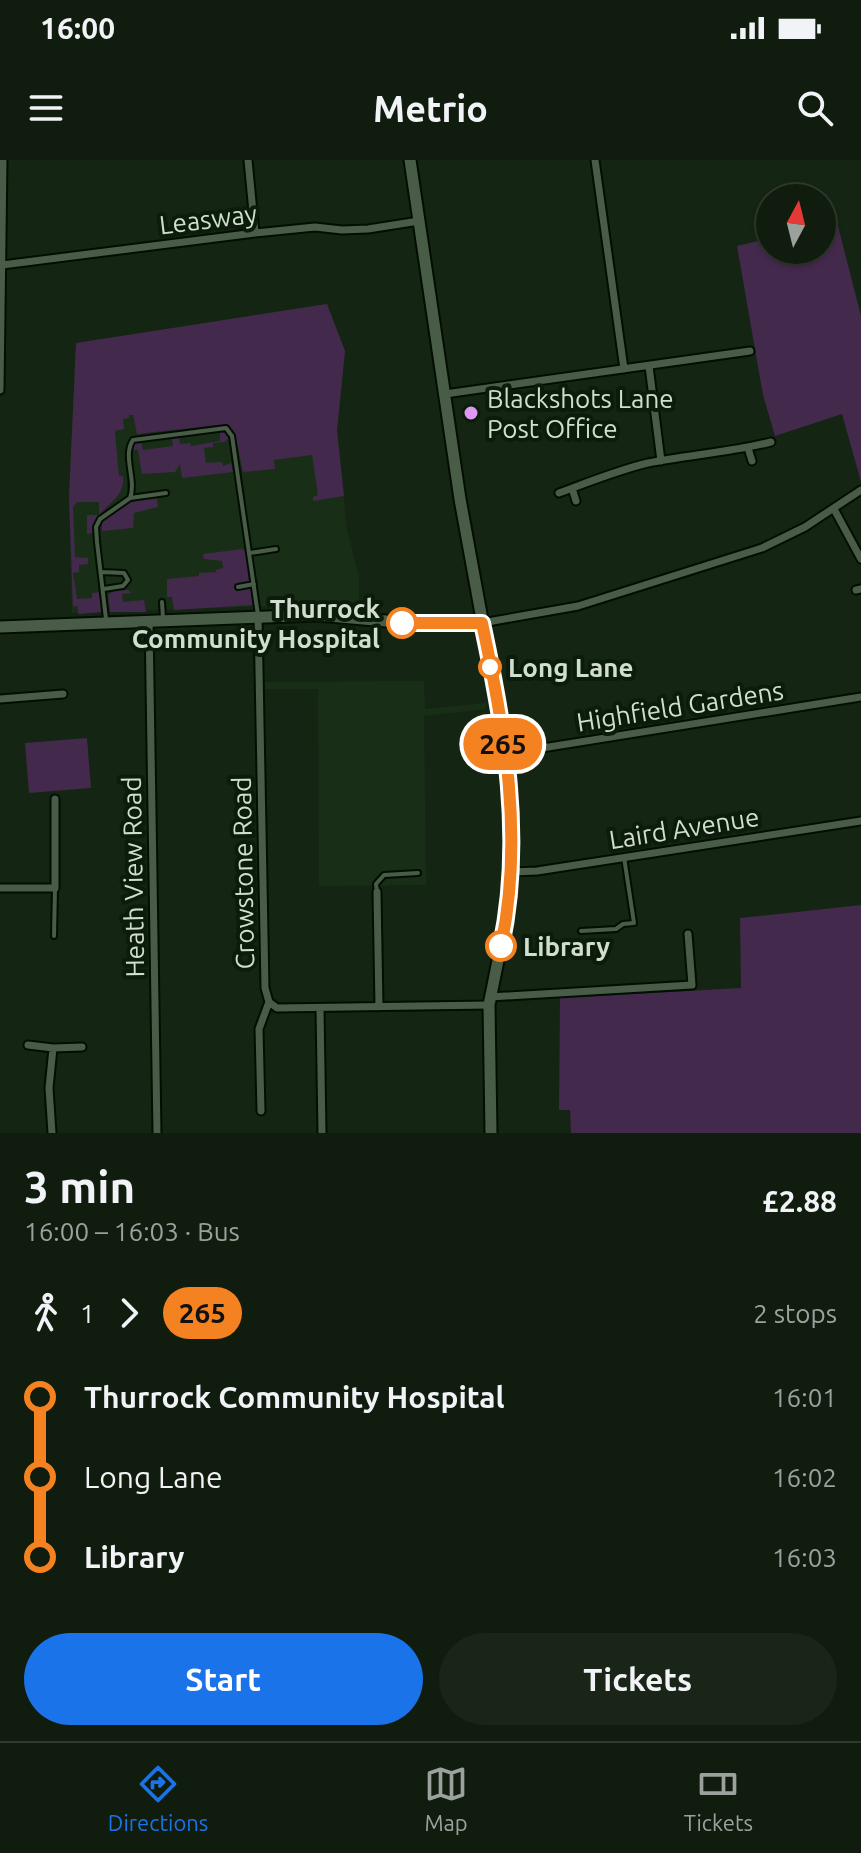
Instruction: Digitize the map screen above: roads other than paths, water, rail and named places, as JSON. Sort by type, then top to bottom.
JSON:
[{"type":"street","points":[[248,160],[255,233]]},
{"type":"street","points":[[410,160],[460,499],[505,754],[512,815],[509,906],[489,1001],[491,1133]]},
{"type":"street","points":[[595,160],[624,369]]},
{"type":"street","points":[[0,390],[2,163]]},
{"type":"street","name":"Leasway","points":[[2,265],[255,233],[315,227],[368,229],[419,221]]},
{"type":"street","points":[[445,394],[750,351]]},
{"type":"street","points":[[649,366],[661,461]]},
{"type":"street","points":[[559,493],[608,474],[661,461],[771,442]]},
{"type":"street","points":[[748,448],[752,461]]},
{"type":"street","points":[[572,488],[576,501]]},
{"type":"street","points":[[0,627],[317,615],[421,624],[482,623],[578,606],[762,548],[805,527],[861,490]]},
{"type":"street","points":[[834,509],[861,559]]},
{"type":"street","name":"Crowstone Road","points":[[258,617],[265,988],[269,1002],[277,1008],[320,1009],[489,1001],[692,985],[688,934]]},
{"type":"street","name":"Heath View Road","points":[[149,620],[157,1133]]},
{"type":"street","points":[[0,699],[63,694]]},
{"type":"street","name":"Highfield Gardens","points":[[505,754],[861,697]]},
{"type":"street","points":[[0,888],[55,888],[55,799]]},
{"type":"street","name":"Laird Avenue","points":[[512,872],[537,871],[861,821]]},
{"type":"street","points":[[377,892],[379,1007]]},
{"type":"street","points":[[261,1111],[259,1029],[269,1002]]},
{"type":"street","points":[[320,1009],[322,1133]]},
{"type":"street","points":[[28,1045],[82,1047]]},
{"type":"street","points":[[52,1133],[49,1088],[53,1048]]},
{"type":"lane","points":[[130,498],[133,484],[128,449],[133,440],[226,428],[232,436],[258,617]]},
{"type":"lane","points":[[106,622],[96,527],[100,519],[130,498],[166,493]]},
{"type":"lane","points":[[250,553],[276,549]]},
{"type":"lane","points":[[101,572],[124,573],[128,580],[123,586],[104,589]]},
{"type":"lane","points":[[238,587],[254,584]]},
{"type":"lane","points":[[162,602],[163,620]]},
{"type":"lane","points":[[581,931],[616,929],[623,924],[634,923],[624,857]]},
{"type":"lane","points":[[377,892],[376,884],[384,875],[418,873]]},
{"type":"lane","points":[[54,936],[55,888]]},
{"type":"place","name":"Blackshots Lane Post Office","points":[[471,413]]},
{"type":"place","name":"Thurrock Community Hospital","points":[[402,623]]},
{"type":"place","name":"Long Lane","points":[[490,667]]},
{"type":"place","name":"Library","points":[[501,946]]}]
